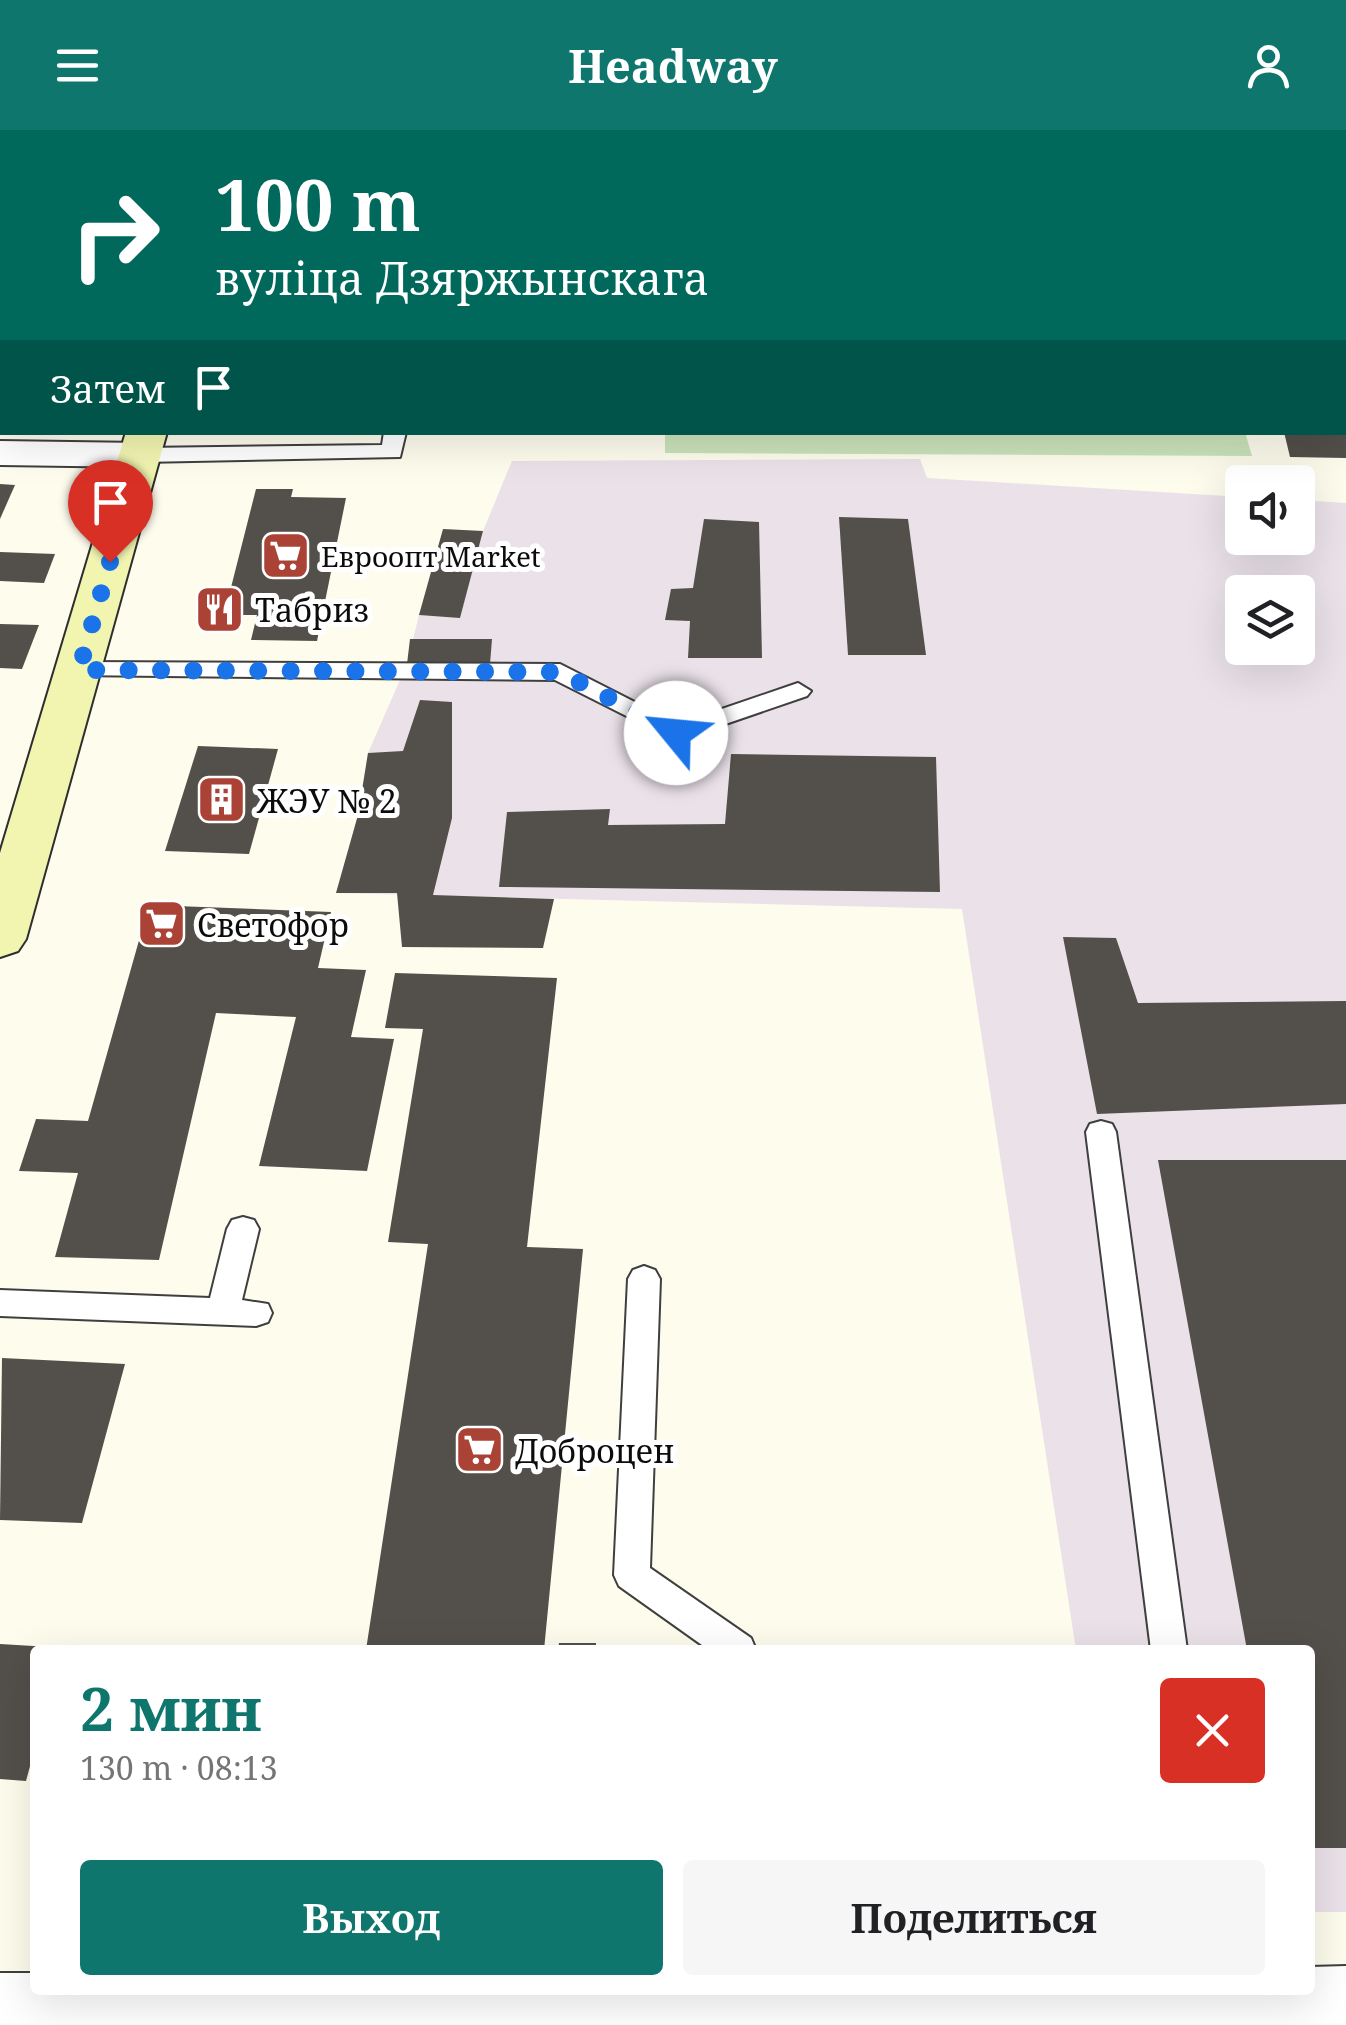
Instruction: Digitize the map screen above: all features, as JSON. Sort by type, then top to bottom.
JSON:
[{"type":"street","points":[[0,453],[144,444],[0,940]]},
{"type":"street","points":[[0,2010],[491,2018],[861,2000],[1215,1997],[1346,2003]]},
{"type":"lane","points":[[144,444],[392,452],[395,435]]},
{"type":"lane","points":[[79,670],[560,672],[676,733],[798,691]]},
{"type":"lane","points":[[1101,1132],[1169,1645]]},
{"type":"lane","points":[[0,1303],[240,1312],[242,1229]]},
{"type":"lane","points":[[644,1279],[632,1574],[731,1645]]},
{"type":"shaded area","points":[[920,459],[927,478],[1225,496],[1225,555],[1315,555],[1315,501],[1346,503],[1346,1912],[1315,1912],[1315,1645],[1075,1645],[962,909],[336,893],[358,815],[368,753],[407,664],[419,615],[460,617],[483,531],[512,461]]},
{"type":"green space","points":[[665,435],[1246,435],[1252,456],[665,453]]},
{"type":"building","points":[[1285,435],[1346,435],[1346,458],[1290,457]]},
{"type":"building","points":[[0,484],[15,485],[0,519]]},
{"type":"building","name":"Евроопт Market","points":[[256,489],[293,489],[291,497],[346,498],[317,641],[251,640],[257,615],[224,615]]},
{"type":"building","points":[[839,517],[908,519],[926,655],[848,655]]},
{"type":"building","points":[[704,519],[759,522],[762,658],[688,658],[690,621],[665,620],[671,589],[693,588]]},
{"type":"building","points":[[443,529],[483,531],[460,618],[419,615]]},
{"type":"building","points":[[0,552],[55,554],[44,583],[0,581]]},
{"type":"building","points":[[0,624],[39,625],[22,669],[0,668]]},
{"type":"building","points":[[410,639],[492,639],[490,664],[407,664]]},
{"type":"building","points":[[420,700],[452,702],[452,818],[433,895],[554,899],[543,948],[402,947],[397,893],[336,893],[358,815],[368,753],[403,751]]},
{"type":"building","name":"ЖЭУ № 2","points":[[198,746],[278,749],[249,854],[165,851]]},
{"type":"building","points":[[731,754],[936,757],[940,892],[499,887],[507,812],[610,809],[608,825],[725,824]]},
{"type":"building","points":[[149,905],[331,912],[318,968],[366,970],[351,1037],[394,1039],[367,1171],[259,1166],[296,1017],[216,1013],[159,1260],[55,1257],[78,1173],[19,1171],[36,1119],[88,1121]]},
{"type":"building","points":[[1063,937],[1116,938],[1138,1003],[1346,1001],[1346,1104],[1097,1114]]},
{"type":"building","name":"Доброцен","points":[[395,973],[557,978],[527,1247],[583,1249],[544,1645],[367,1645],[428,1244],[388,1242],[423,1029],[385,1028]]},
{"type":"building","points":[[1158,1160],[1346,1160],[1346,1848],[1315,1848],[1315,1645],[1246,1645]]},
{"type":"building","points":[[2,1358],[125,1364],[82,1523],[0,1520]]},
{"type":"building","points":[[559,1643],[596,1643],[596,1645]]},
{"type":"building","points":[[0,1644],[30,1646],[30,1766],[26,1781],[0,1779]]},
{"type":"place","name":"Евроопт Market","points":[[286,556]]},
{"type":"place","name":"Табриз","points":[[220,609]]},
{"type":"place","name":"ЖЭУ № 2","points":[[222,800]]},
{"type":"place","name":"Светофор","points":[[162,924]]},
{"type":"place","name":"Доброцен","points":[[480,1450]]},
{"type":"route","points":[[110,562],[79,670],[560,672],[676,733]]}]
